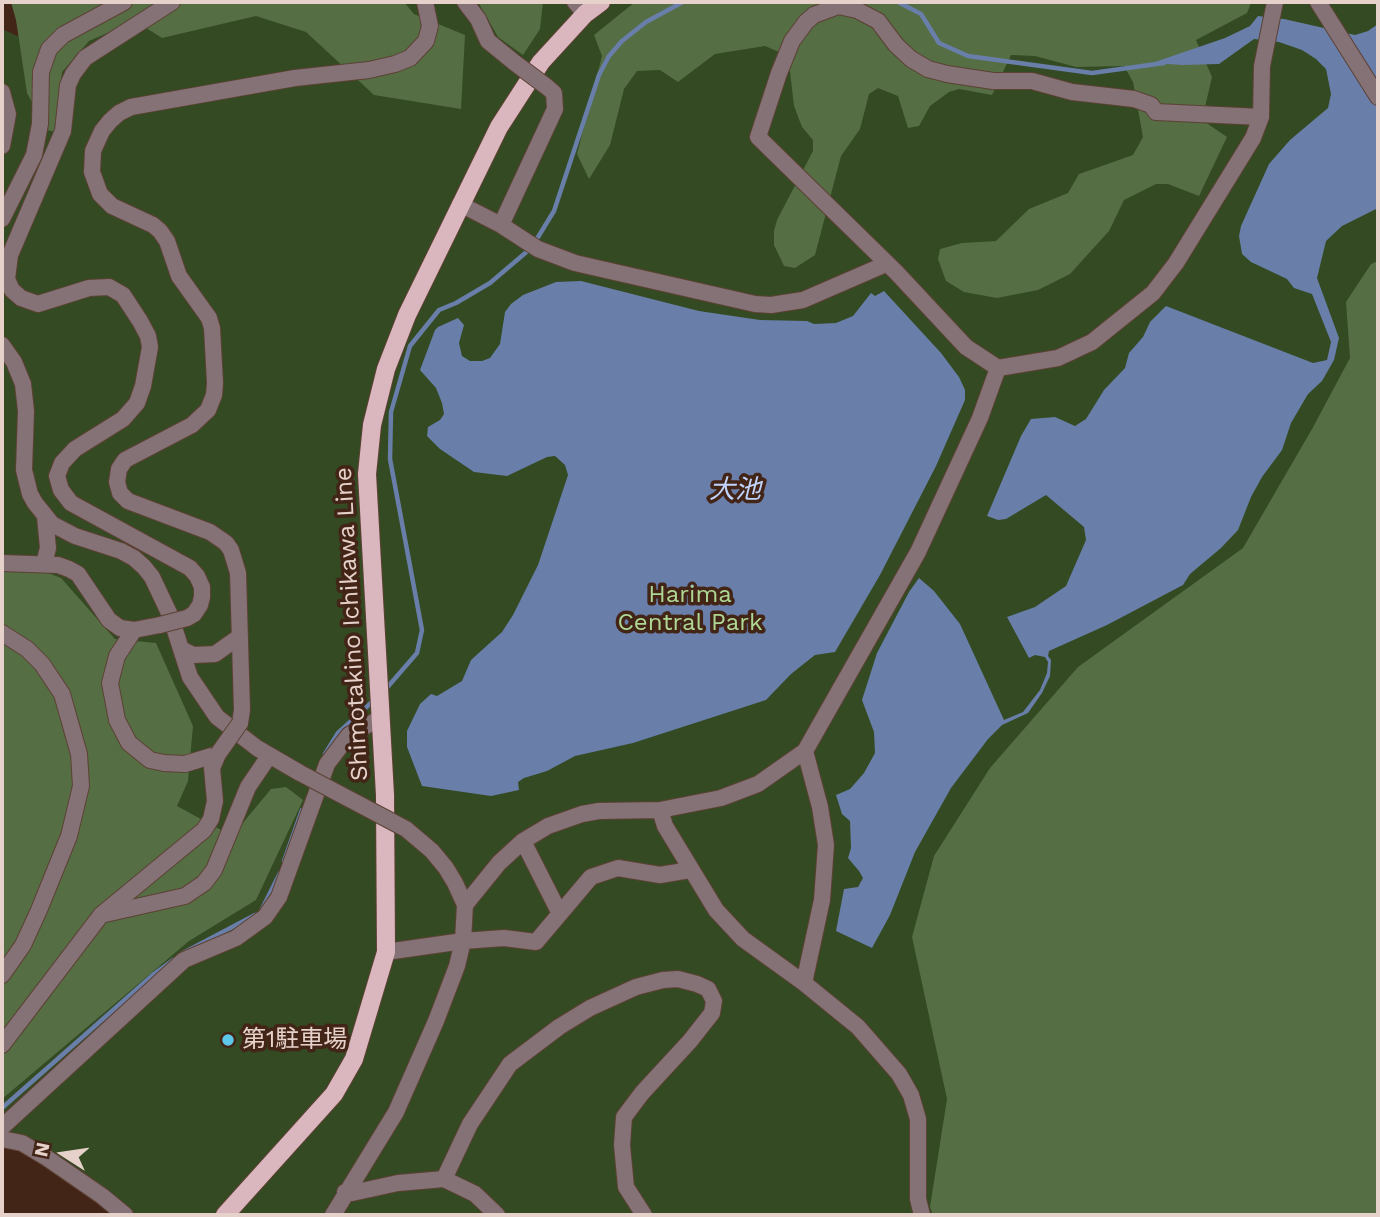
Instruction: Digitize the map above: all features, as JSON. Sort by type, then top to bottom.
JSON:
[{"type":"main road","name":"Shimotakino Ichikawa Line","points":[[225,1215],[334,1094],[354,1059],[386,952],[385,795],[367,474],[372,425],[386,369],[407,315],[499,127],[580,8],[601,2]]},
{"type":"street","points":[[2,219],[34,155],[40,124],[41,72],[49,49],[63,35],[124,2]]},
{"type":"street","points":[[2,563],[58,565],[78,574],[109,620],[120,628],[134,631],[187,618],[194,614],[202,597],[202,587],[190,569],[71,503],[61,490],[57,476],[62,463],[75,449],[123,419],[137,403],[150,347],[144,329],[128,300],[116,289],[101,286],[38,304],[21,298],[12,290],[7,279],[9,255],[63,131],[68,85],[73,74],[85,58],[172,2]]},
{"type":"street","points":[[2,1045],[101,915],[204,830],[211,818],[215,801],[212,768],[218,754],[240,723],[242,710],[235,559],[226,543],[210,532],[128,501],[118,488],[119,469],[125,460],[192,425],[208,410],[215,383],[212,328],[209,318],[178,276],[167,241],[160,231],[112,206],[100,194],[92,172],[93,151],[110,121],[131,107],[295,78],[369,70],[402,61],[419,50],[426,41],[430,26],[429,10],[425,2]]},
{"type":"street","points":[[465,2],[478,19],[488,41],[554,93],[555,109],[501,225]]},
{"type":"street","points":[[1261,117],[1156,112],[1151,105],[1134,99],[1072,92],[1032,81],[993,81],[947,75],[928,69],[911,59],[896,45],[878,21],[857,10],[838,6],[828,8],[806,22],[792,41],[758,137],[966,346],[998,368],[1058,358],[1092,342],[1153,293],[1176,263],[1253,138],[1261,117],[1262,65],[1275,2]]},
{"type":"street","points":[[1318,2],[1378,97]]},
{"type":"street","points":[[2,92],[8,114],[2,146]]},
{"type":"street","points":[[460,204],[501,225],[538,249],[575,263],[755,304],[771,305],[803,300],[887,264]]},
{"type":"street","points":[[2,345],[23,384],[26,422],[24,470],[30,494],[45,517],[52,524],[75,536],[121,551],[144,567],[162,595],[190,677],[217,717],[270,756],[300,774],[406,829],[432,851],[446,868],[465,905],[463,941],[457,966],[436,1021],[396,1112],[333,1215]]},
{"type":"street","points":[[465,905],[499,863],[523,841],[548,826],[582,814],[600,811],[660,810],[722,798],[774,774],[805,751],[918,552],[980,418],[998,368]]},
{"type":"street","points":[[44,564],[48,548],[45,517]]},
{"type":"street","points":[[134,631],[117,656],[110,683],[117,720],[129,743],[150,760],[164,763],[185,764],[218,754]]},
{"type":"street","points":[[2,633],[34,657],[62,695],[76,743],[81,786],[76,813],[57,867],[23,945],[2,975]]},
{"type":"street","points":[[181,649],[193,655],[215,654],[239,637]]},
{"type":"street","points":[[2,1126],[184,960],[236,938],[265,917],[279,897],[312,799],[327,764],[349,735],[381,718]]},
{"type":"street","points":[[804,983],[822,901],[826,845],[820,807],[805,751]]},
{"type":"street","points":[[101,915],[185,897],[204,883],[214,870],[248,787],[270,756]]},
{"type":"street","points":[[660,810],[665,826],[716,910],[743,939],[804,983],[858,1027],[880,1049],[899,1074],[911,1095],[918,1119],[918,1199],[922,1215]]},
{"type":"street","points":[[523,841],[560,914]]},
{"type":"street","points":[[386,952],[504,938],[536,942],[591,877],[618,868],[660,875],[690,870]]},
{"type":"street","points":[[444,1179],[470,1124],[510,1064],[559,1027],[590,1008],[636,988],[663,980],[678,979],[708,989],[713,1001],[712,1013],[624,1117],[622,1145],[626,1187],[643,1215]]},
{"type":"street","points":[[2,1139],[22,1143],[47,1158],[125,1215]]},
{"type":"street","points":[[345,1192],[444,1179],[475,1194],[497,1215]]},
{"type":"green space","points":[[11,2],[404,2],[414,14],[465,35],[461,109],[374,95],[306,32],[256,16],[162,38],[135,21],[89,41],[62,72],[56,132],[47,130],[27,93]]},
{"type":"green space","name":"Harima Central Park","points":[[112,2],[1378,2],[1378,1215],[133,1215],[109,1194],[19,1134],[2,1130],[2,29],[42,47]]},
{"type":"green space","points":[[478,2],[543,2],[540,29],[523,55],[498,37]]},
{"type":"green space","points":[[635,2],[1251,3],[1247,13],[1196,40],[1212,77],[1202,120],[1227,137],[1199,196],[1168,184],[1156,184],[1124,200],[1109,231],[1070,274],[1038,290],[997,298],[964,292],[946,281],[938,259],[940,249],[962,243],[996,241],[1029,209],[1068,193],[1079,174],[1133,155],[1143,137],[1133,82],[1124,66],[1076,67],[1035,56],[1011,55],[992,95],[959,89],[949,92],[930,106],[919,126],[908,128],[898,96],[878,88],[869,94],[860,129],[841,156],[815,255],[795,268],[784,266],[774,245],[774,231],[777,220],[813,151],[813,140],[802,127],[794,106],[789,63],[784,54],[765,46],[715,54],[678,82],[660,70],[637,71],[624,89],[610,145],[589,179],[577,154],[602,56],[594,35]]},
{"type":"green space","points":[[1378,261],[1378,1215],[933,1215],[930,1207],[947,1099],[912,937],[934,856],[990,768],[1078,667],[1243,548],[1350,358],[1346,302],[1371,264]]},
{"type":"green space","points":[[41,570],[61,578],[115,639],[156,643],[193,726],[188,781],[177,806],[232,836],[271,789],[286,787],[303,800],[256,900],[189,941],[2,1099],[2,571]]},
{"type":"water","points":[[1258,16],[1355,35],[1378,24],[1378,208],[1342,226],[1326,241],[1317,278],[1339,338],[1334,360],[1322,381],[1308,394],[1291,423],[1282,450],[1251,497],[1238,530],[1221,548],[1190,574],[1183,585],[1107,625],[1049,651],[1050,676],[1042,693],[1028,713],[1002,725],[988,739],[951,788],[915,852],[890,915],[872,948],[836,931],[844,889],[858,887],[863,878],[848,858],[851,848],[850,821],[842,814],[836,795],[850,789],[864,773],[875,753],[874,732],[862,700],[877,653],[909,592],[919,578],[934,591],[960,624],[1004,720],[1023,712],[1040,690],[1047,673],[1048,662],[1045,657],[1035,655],[1029,658],[1007,617],[1035,607],[1066,586],[1086,540],[1084,527],[1046,495],[1006,519],[998,520],[987,516],[1031,419],[1055,417],[1075,426],[1086,419],[1104,390],[1125,368],[1129,353],[1143,337],[1150,322],[1166,306],[1313,363],[1327,360],[1331,342],[1312,294],[1294,288],[1287,279],[1251,262],[1242,254],[1239,236],[1269,164],[1290,140],[1328,108],[1331,94],[1326,69],[1302,50],[1279,42],[1254,39],[1219,64],[1152,63],[1225,38],[1250,26]]},
{"type":"water","name":"大池","points":[[581,281],[699,311],[760,320],[807,321],[814,324],[836,323],[853,316],[871,293],[875,296],[884,291],[941,353],[959,377],[965,390],[965,400],[936,466],[880,575],[835,652],[815,655],[791,674],[766,700],[633,743],[575,756],[547,771],[524,778],[518,782],[519,790],[491,796],[422,786],[407,747],[407,731],[420,704],[431,694],[437,696],[462,681],[471,660],[502,632],[513,615],[538,565],[568,475],[565,465],[555,456],[547,457],[507,476],[474,472],[440,449],[427,436],[428,427],[440,420],[444,414],[442,403],[436,388],[420,370],[438,327],[458,318],[464,325],[459,343],[462,356],[470,361],[482,361],[490,358],[500,344],[505,312],[511,304],[523,295],[556,282]]},
{"type":"waterway","points":[[535,242],[554,211],[599,75],[609,56],[622,41],[646,22],[683,2]]},
{"type":"waterway","points":[[898,2],[921,14],[939,43],[968,56],[1092,73],[1164,63]]},
{"type":"waterway","points":[[385,690],[417,653],[422,630],[390,459],[391,412],[410,346],[439,310],[490,283],[530,249]]},
{"type":"waterway","points":[[325,754],[338,733],[373,701]]},
{"type":"waterway","points":[[284,861],[302,810]]},
{"type":"waterway","points":[[262,909],[280,873]]},
{"type":"waterway","points":[[183,953],[255,915]]},
{"type":"waterway","points":[[2,1108],[173,960]]},
{"type":"place","name":"第1駐車場","points":[[228,1040]]}]
